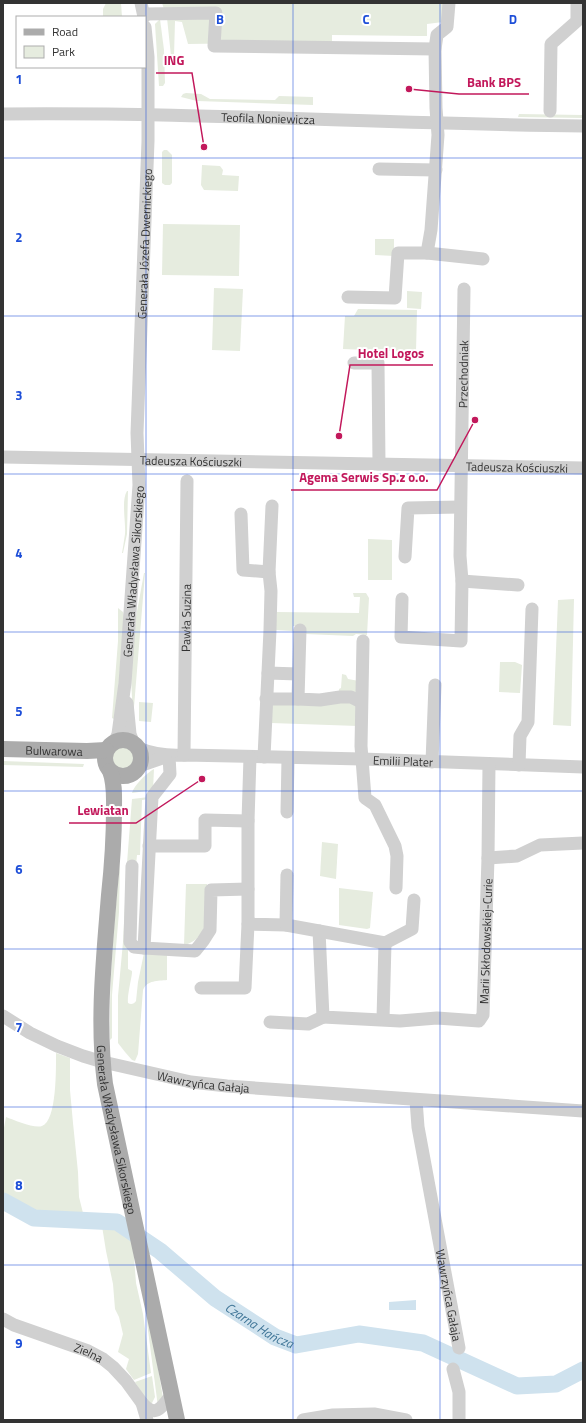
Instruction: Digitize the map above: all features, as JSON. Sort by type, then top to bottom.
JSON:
[{"type":"main road","points":[[124,739],[136,745],[141,756],[134,770],[119,776],[109,756],[124,739]]},
{"type":"main road","name":"Bulwarowa","points":[[3,749],[87,752],[109,756]]},
{"type":"main road","name":"Bulwarowa","points":[[3,757],[109,756]]},
{"type":"main road","name":"Generała Władysława Sikorskiego","points":[[109,756],[114,780],[114,835],[103,984],[101,1042],[103,1062],[106,1084],[177,1420]]},
{"type":"main road","name":"Generała Władysława Sikorskiego","points":[[114,835],[124,790],[134,770]]},
{"type":"street","points":[[427,253],[431,230],[438,135],[436,108],[436,35],[447,26],[449,3]]},
{"type":"street","points":[[550,111],[552,44],[577,21],[577,3]]},
{"type":"street","points":[[144,15],[216,12],[214,46],[435,49]]},
{"type":"street","name":"Generała Józefa Dwernickiego","points":[[138,460],[138,410],[144,292],[148,140],[148,57],[146,36]]},
{"type":"street","name":"Teofila Noniewicza","points":[[3,114],[148,115],[583,126]]},
{"type":"street","points":[[379,169],[436,170]]},
{"type":"street","points":[[348,297],[395,298],[398,253],[427,253],[483,259]]},
{"type":"street","name":"Przechodniak","points":[[402,599],[400,637],[462,641],[460,507],[464,289]]},
{"type":"street","points":[[354,362],[378,363],[379,464]]},
{"type":"street","name":"Tadeusza Kościuszki","points":[[3,457],[583,468]]},
{"type":"street","name":"Generała Władysława Sikorskiego","points":[[109,756],[118,734],[125,683],[136,545],[139,485],[138,460]]},
{"type":"street","name":"Pawła Suzina","points":[[184,755],[187,481]]},
{"type":"street","points":[[264,757],[271,591],[269,572],[272,506]]},
{"type":"street","points":[[405,557],[408,508],[460,507]]},
{"type":"street","points":[[241,514],[243,570],[269,572]]},
{"type":"street","points":[[462,582],[518,584]]},
{"type":"street","points":[[519,765],[520,736],[528,722],[532,609]]},
{"type":"street","points":[[298,699],[300,630]]},
{"type":"street","points":[[363,641],[361,702],[362,759],[365,798],[375,805],[395,846],[397,856],[393,874],[396,888]]},
{"type":"street","points":[[268,673],[298,674]]},
{"type":"street","name":"Generała Władysława Sikorskiego","points":[[125,683],[130,734],[136,745]]},
{"type":"street","points":[[432,762],[435,685]]},
{"type":"street","points":[[266,699],[320,700],[351,697],[361,702]]},
{"type":"street","name":"Emilii Plater","points":[[136,745],[146,751],[169,756],[184,755],[362,759],[583,767]]},
{"type":"street","points":[[144,948],[152,797],[170,774],[169,756]]},
{"type":"street","name":"Emilii Plater","points":[[134,770],[169,756]]},
{"type":"street","points":[[202,988],[245,988],[248,924],[248,821],[250,757]]},
{"type":"street","points":[[288,758],[288,812]]},
{"type":"street","name":"Marii Skłodowskiej-Curie","points":[[270,1022],[308,1024],[323,1017],[400,1021],[437,1018],[479,1021],[483,1015],[488,858],[489,764]]},
{"type":"street","points":[[149,846],[204,846],[205,820],[248,821]]},
{"type":"street","points":[[488,858],[517,856],[540,845],[583,843]]},
{"type":"street","points":[[132,866],[130,942],[134,947],[195,951],[210,930],[211,890],[248,890]]},
{"type":"street","points":[[286,925],[287,875]]},
{"type":"street","points":[[248,924],[286,925],[385,943],[412,929],[414,900]]},
{"type":"street","points":[[319,931],[323,1017]]},
{"type":"street","points":[[383,1019],[385,943]]},
{"type":"street","name":"Wawrzyńca Gałaja","points":[[3,1016],[30,1033],[57,1046],[103,1062],[190,1082],[416,1100],[583,1111]]},
{"type":"street","name":"Wawrzyńca Gałaja","points":[[416,1100],[418,1128],[459,1348]]},
{"type":"street","name":"Zielna","points":[[3,1318],[14,1325],[88,1351],[103,1359],[126,1381],[142,1403],[148,1420]]},
{"type":"street","points":[[453,1369],[459,1392],[459,1420]]},
{"type":"street","points":[[142,1403],[149,1410],[157,1410],[172,1394]]},
{"type":"street","points":[[302,1420],[333,1414],[374,1414],[406,1420]]},
{"type":"green space","points":[[106,3],[121,3],[122,16],[103,16],[103,9]]},
{"type":"green space","points":[[162,3],[445,3],[443,22],[427,24],[427,36],[332,35],[332,42],[188,44],[182,22],[175,21],[174,56],[171,56],[167,18]]},
{"type":"green space","points":[[160,19],[164,50],[165,83],[163,86],[159,86],[155,24]]},
{"type":"green space","points":[[186,93],[201,94],[210,99],[275,100],[279,96],[313,97],[313,105],[197,101],[181,97]]},
{"type":"green space","points":[[519,114],[583,115],[583,118],[518,117]]},
{"type":"green space","points":[[167,150],[172,155],[172,183],[170,185],[165,185],[162,183],[162,152]]},
{"type":"green space","points":[[202,165],[220,166],[223,170],[222,175],[239,176],[238,191],[204,190],[201,185]]},
{"type":"green space","points":[[163,224],[240,225],[239,276],[162,275]]},
{"type":"green space","points":[[375,239],[394,239],[394,256],[375,255]]},
{"type":"green space","points":[[214,288],[243,289],[240,351],[212,350]]},
{"type":"green space","points":[[407,291],[422,292],[421,309],[407,308]]},
{"type":"green space","points":[[358,309],[417,310],[416,352],[343,349],[345,316],[354,316]]},
{"type":"green space","points":[[127,491],[127,534],[122,553],[125,534],[124,500]]},
{"type":"green space","points":[[368,539],[392,540],[392,580],[368,580]]},
{"type":"green space","points":[[144,573],[133,719],[131,676],[136,617]]},
{"type":"green space","points":[[353,593],[366,593],[369,598],[367,635],[356,634],[353,636],[305,634],[305,626],[293,626],[293,631],[275,630],[277,612],[359,613],[360,597],[354,597]]},
{"type":"green space","points":[[574,599],[571,726],[553,725],[558,600]]},
{"type":"green space","points":[[118,608],[123,612],[124,616],[116,720],[112,718],[118,641]]},
{"type":"green space","points":[[500,662],[515,662],[522,665],[520,693],[499,692]]},
{"type":"green space","points":[[342,674],[346,675],[348,679],[359,681],[358,726],[271,723],[271,702],[339,696]]},
{"type":"green space","points":[[139,702],[153,703],[151,722],[139,721]]},
{"type":"green space","points":[[119,740],[129,740],[140,752],[140,761],[133,773],[120,776],[115,774],[107,767],[104,756]]},
{"type":"green space","points":[[3,761],[84,764],[83,767],[3,765]]},
{"type":"green space","points":[[154,769],[153,790],[132,793],[135,786]]},
{"type":"green space","points":[[149,797],[150,799],[142,800],[140,855],[137,855],[128,948],[128,969],[132,971],[132,973],[128,1003],[132,1004],[136,1001],[144,953],[167,955],[167,980],[147,984],[143,990],[138,1054],[135,1061],[132,1060],[118,1043],[118,996],[132,799]]},
{"type":"green space","points":[[322,842],[338,844],[336,879],[320,876]]},
{"type":"green space","points":[[120,863],[119,912],[112,995],[112,1038],[110,1040],[112,951]]},
{"type":"green space","points":[[186,884],[207,884],[207,912],[204,929],[200,936],[184,945]]},
{"type":"green space","points":[[339,888],[373,892],[370,928],[367,929],[339,925]]},
{"type":"green space","points":[[56,1053],[70,1058],[70,1090],[79,1197],[83,1213],[58,1216],[39,1215],[3,1194],[3,1133],[6,1117],[24,1124],[39,1127],[47,1122],[51,1114],[55,1093]]},
{"type":"green space","points":[[102,1226],[110,1226],[126,1232],[133,1244],[136,1283],[143,1314],[151,1373],[134,1380],[126,1369],[129,1359],[118,1352],[123,1334],[119,1317],[115,1309],[113,1284]]},
{"type":"green space","points":[[149,1314],[163,1398],[158,1407],[146,1315]]},
{"type":"green space","points":[[152,1376],[155,1397],[152,1403],[148,1404],[135,1382]]},
{"type":"water","points":[[416,1300],[416,1310],[389,1310],[389,1302]]},
{"type":"waterway","name":"Czarna Hańcza","points":[[3,1201],[34,1218],[117,1222],[160,1251],[215,1298],[275,1337],[296,1345],[359,1334],[423,1343],[517,1386],[556,1384],[583,1370]]},
{"type":"place","name":"Bank BPS","points":[[409,89]]},
{"type":"place","name":"ING","points":[[204,147]]},
{"type":"place","name":"Agema Serwis Sp.z o.o.","points":[[475,420]]},
{"type":"place","name":"Hotel Logos","points":[[339,436]]},
{"type":"place","name":"Lewiatan","points":[[202,779]]}]
